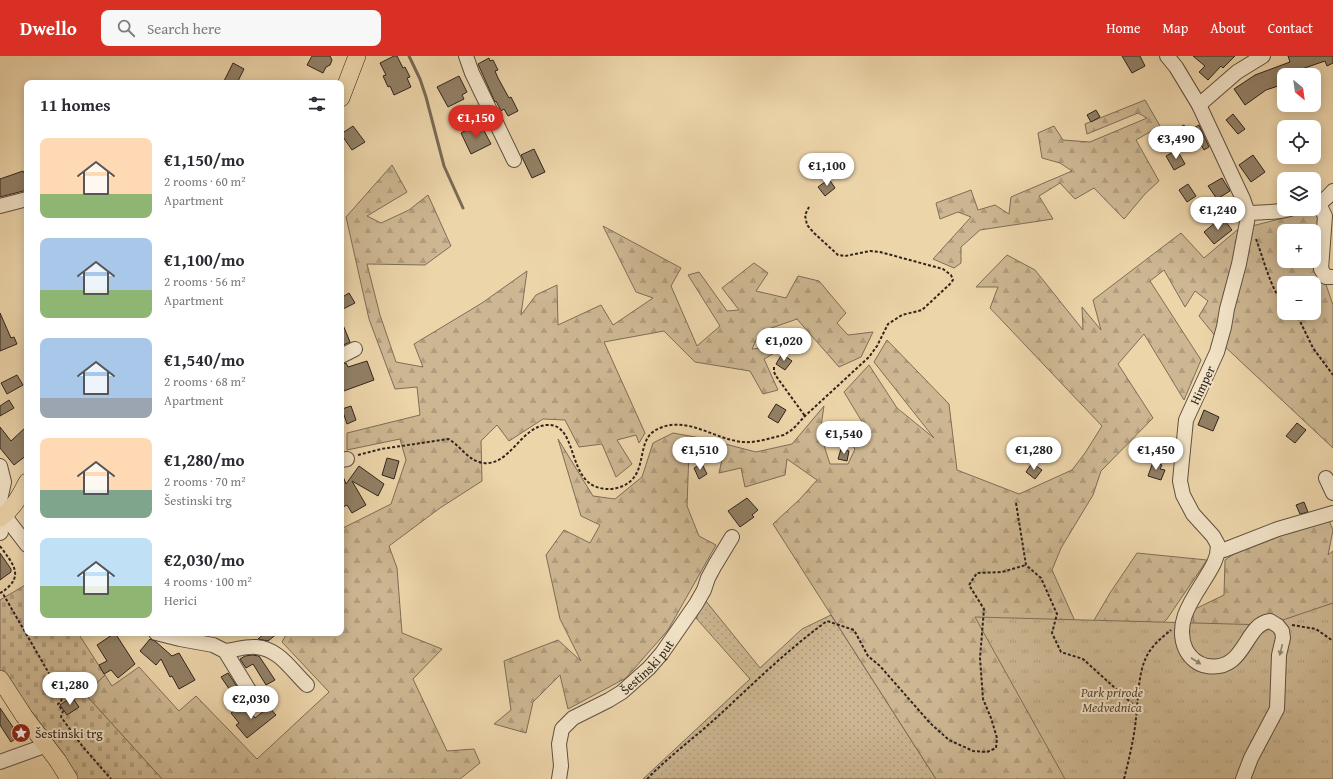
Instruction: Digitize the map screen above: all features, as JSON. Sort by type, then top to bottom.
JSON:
[{"type":"main road","points":[[344,90],[357,56]]},
{"type":"main road","points":[[1,524],[16,503],[24,488]]},
{"type":"main road","points":[[0,679],[24,716],[47,745],[69,779]]},
{"type":"street","points":[[466,56],[472,73],[514,160]]},
{"type":"street","points":[[1167,56],[1176,67],[1199,105],[1243,199],[1248,213],[1277,212]]},
{"type":"street","points":[[1199,105],[1237,72],[1263,56]]},
{"type":"street","points":[[1321,201],[1333,191]]},
{"type":"street","points":[[0,206],[24,200]]},
{"type":"street","points":[[1321,210],[1325,216],[1321,269],[1326,277],[1333,277]]},
{"type":"street","name":"Himper","points":[[1218,549],[1215,539],[1198,521],[1183,495],[1180,481],[1186,420],[1217,352],[1239,264],[1248,213]]},
{"type":"street","points":[[344,355],[356,349]]},
{"type":"street","points":[[0,466],[4,482],[1,524],[24,542]]},
{"type":"street","points":[[1326,478],[1333,493]]},
{"type":"street","points":[[1243,779],[1251,758],[1277,709],[1279,655],[1283,638],[1282,630],[1270,621],[1261,624],[1257,627],[1234,659],[1222,666],[1215,667],[1202,665],[1190,657],[1185,647],[1182,627],[1183,620],[1188,608],[1210,572],[1218,549],[1224,550],[1278,529],[1333,513]]},
{"type":"street","name":"Šestinski put","points":[[559,779],[561,766],[559,744],[562,729],[573,718],[622,692],[649,668],[662,653],[696,604],[704,590],[711,572],[732,537]]},
{"type":"street","points":[[168,636],[213,644],[225,651],[256,700]]},
{"type":"street","points":[[225,651],[256,647],[266,650],[282,658],[307,685]]},
{"type":"street","points":[[0,762],[47,745]]},
{"type":"path","points":[[344,459],[381,449],[448,439],[455,443],[473,460],[489,463],[499,460],[509,453],[533,430],[542,426],[551,425],[560,428],[566,436],[584,479],[595,487],[611,489],[622,487],[635,477],[638,472],[646,441],[654,431],[662,427],[677,425],[690,427],[736,441],[750,442],[784,435],[794,429],[805,416],[869,357],[877,346],[888,324],[902,315],[922,310],[953,280],[951,275],[943,269],[880,252],[870,251],[846,256],[838,255],[814,234],[805,222],[805,215],[809,207]]},
{"type":"path","points":[[1255,235],[1272,285],[1277,294]]},
{"type":"path","points":[[1300,320],[1314,348],[1333,375]]},
{"type":"path","points":[[774,367],[776,376],[805,416]]},
{"type":"path","points":[[1016,503],[1026,565],[1041,578],[1057,614],[1052,633],[1061,652],[1083,659],[1137,708]]},
{"type":"path","points":[[1,524],[15,569],[15,578],[9,587],[1,592],[24,631]]},
{"type":"path","points":[[647,779],[664,761],[696,736],[797,644],[827,621],[854,630],[868,656],[880,666],[930,723],[949,740],[973,750],[987,752],[996,748],[997,738],[983,699],[980,658],[984,609],[969,585],[977,573],[1002,572],[1026,565]]},
{"type":"path","points":[[1270,621],[1316,629],[1333,641]]},
{"type":"path","points":[[1124,779],[1133,741],[1145,660],[1160,638],[1171,630],[1182,627]]},
{"type":"path","points":[[27,636],[62,696],[61,702],[58,704],[63,711],[61,717],[111,779]]},
{"type":"green space","points":[[1145,100],[1160,126],[1136,140],[1159,181],[1145,194],[1124,219],[1094,188],[1075,199],[1060,183],[1039,196],[1053,219],[980,230],[961,247],[961,263],[954,268],[933,259],[971,217],[958,212],[940,219],[936,203],[971,190],[978,210],[995,205],[1009,214],[1011,197],[1072,171],[1060,163],[1042,158],[1038,133],[1054,126],[1063,140],[1090,142],[1147,118],[1138,113],[1087,134],[1085,124]]},
{"type":"green space","points":[[392,165],[407,192],[367,216],[381,223],[409,210],[428,195],[451,246],[425,265],[367,264],[380,315],[396,362],[423,367],[414,344],[482,303],[527,271],[521,315],[536,295],[557,285],[558,325],[601,305],[613,325],[653,298],[636,292],[603,226],[681,268],[671,286],[697,346],[720,326],[688,275],[699,272],[727,311],[739,310],[722,288],[754,263],[768,273],[756,291],[786,298],[798,276],[819,281],[846,313],[837,323],[848,335],[873,332],[861,357],[839,367],[797,319],[760,332],[752,349],[788,345],[764,359],[778,390],[763,394],[750,371],[695,362],[664,331],[604,342],[645,433],[639,443],[636,435],[617,440],[632,464],[616,477],[602,444],[579,447],[565,420],[543,419],[509,441],[497,425],[481,441],[482,481],[440,508],[389,546],[397,568],[402,633],[442,649],[413,679],[447,751],[474,749],[480,763],[460,779],[162,779],[85,694],[105,675],[112,686],[139,667],[179,711],[196,696],[257,759],[329,692],[282,642],[285,636],[344,636],[344,528],[391,504],[406,460],[400,439],[347,450],[347,433],[420,415],[417,387],[395,389],[369,319],[346,217]]},
{"type":"green space","points":[[1291,216],[1316,216],[1327,227],[1321,261],[1321,224],[1277,224],[1277,268],[1320,268],[1333,305],[1333,448],[1221,343],[1252,226]]},
{"type":"green space","points":[[1243,225],[1216,337],[1199,316],[1208,301],[1195,291],[1185,307],[1164,270],[1150,281],[1201,360],[1184,400],[1144,334],[1118,364],[1153,418],[1101,471],[1093,495],[1061,548],[1052,570],[1083,639],[1110,593],[1137,553],[1207,560],[1167,619],[1130,656],[1193,642],[1193,610],[1224,595],[1225,560],[1250,543],[1328,518],[1333,530],[1328,555],[1333,551],[1333,779],[936,779],[773,524],[800,499],[817,480],[787,459],[785,475],[745,487],[741,468],[719,473],[723,455],[689,451],[687,506],[699,536],[716,545],[668,630],[626,678],[568,709],[560,675],[533,702],[526,733],[494,724],[511,710],[504,661],[558,640],[581,661],[560,619],[546,555],[564,530],[590,543],[600,525],[581,516],[558,439],[593,496],[615,499],[642,477],[653,443],[673,433],[706,439],[756,452],[792,444],[824,406],[820,433],[830,464],[848,464],[855,449],[835,428],[867,430],[844,392],[869,365],[897,408],[934,438],[874,362],[887,340],[949,404],[957,470],[1019,494],[1072,470],[1102,426],[990,308],[998,287],[976,287],[1007,255],[1035,270],[1083,330],[1082,307],[1101,330],[1093,300],[1181,233],[1204,258]]},
{"type":"green space","points":[[24,586],[24,636],[80,636],[105,675],[85,694],[162,779],[74,779],[0,672],[0,600]]},
{"type":"green space","points":[[705,600],[760,668],[802,629],[831,615],[936,779],[643,779],[750,679],[696,618]]},
{"type":"green space","name":"Park prirode Medvednica","points":[[1333,603],[1333,779],[1065,779],[975,617],[1268,625]]},
{"type":"building","points":[[312,56],[330,56],[332,60],[330,65],[326,67],[323,73],[307,65]]},
{"type":"building","points":[[397,56],[403,68],[405,67],[410,77],[407,78],[411,87],[394,95],[383,76],[386,75],[380,63]]},
{"type":"building","points":[[1122,56],[1140,56],[1145,66],[1132,73]]},
{"type":"building","points":[[1193,56],[1235,56],[1223,68],[1221,66],[1208,80],[1199,72],[1205,66]]},
{"type":"building","points":[[1288,56],[1333,56],[1333,63],[1327,66],[1325,61],[1304,68],[1277,68],[1277,86],[1266,90],[1245,105],[1234,89],[1255,75],[1290,62]]},
{"type":"building","points":[[489,58],[490,61],[493,60],[498,70],[495,71],[498,78],[509,98],[511,97],[518,111],[508,116],[504,109],[501,111],[496,101],[495,102],[478,64]]},
{"type":"building","points":[[233,63],[244,69],[238,80],[224,80]]},
{"type":"building","points":[[459,76],[467,92],[462,95],[464,99],[448,107],[437,87]]},
{"type":"building","points":[[1096,110],[1100,117],[1091,122],[1087,115]]},
{"type":"building","points":[[1233,114],[1245,129],[1238,134],[1226,120]]},
{"type":"building","points":[[480,123],[491,144],[471,154],[461,133]]},
{"type":"building","points":[[1184,125],[1191,136],[1170,148],[1163,137]]},
{"type":"building","points":[[1199,125],[1209,147],[1204,150],[1192,129]]},
{"type":"building","points":[[353,126],[365,142],[352,150],[344,138],[344,132]]},
{"type":"building","points":[[534,149],[545,172],[532,178],[521,155]]},
{"type":"building","points":[[1177,150],[1185,164],[1174,170],[1166,156]]},
{"type":"building","points":[[1253,155],[1265,172],[1251,182],[1239,165]]},
{"type":"building","points":[[23,171],[24,191],[0,197],[0,179]]},
{"type":"building","points":[[1222,178],[1230,191],[1217,199],[1208,186]]},
{"type":"building","points":[[829,179],[835,188],[825,196],[818,187]]},
{"type":"building","points":[[1188,184],[1196,196],[1187,202],[1179,190]]},
{"type":"building","points":[[1222,217],[1232,230],[1214,244],[1204,232]]},
{"type":"building","points":[[349,293],[355,303],[344,308],[344,296]]},
{"type":"building","points":[[0,313],[11,338],[14,337],[17,344],[0,351]]},
{"type":"building","points":[[344,327],[350,342],[344,345]]},
{"type":"building","points":[[782,354],[792,361],[785,370],[776,364]]},
{"type":"building","points":[[367,361],[374,380],[344,391],[344,363],[346,363],[348,367]]},
{"type":"building","points":[[17,375],[23,385],[7,394],[1,383]]},
{"type":"building","points":[[9,400],[14,408],[0,416],[0,406]]},
{"type":"building","points":[[776,404],[786,410],[778,423],[768,417]]},
{"type":"building","points":[[351,406],[356,420],[347,424],[344,415],[344,408]]},
{"type":"building","points":[[1204,410],[1219,417],[1213,431],[1198,425]]},
{"type":"building","points":[[1297,423],[1306,430],[1295,443],[1286,436]]},
{"type":"building","points":[[0,427],[11,441],[24,429],[24,457],[14,465],[0,448]]},
{"type":"building","points":[[841,449],[849,451],[847,461],[838,459]]},
{"type":"building","points":[[387,458],[399,461],[394,479],[382,475]]},
{"type":"building","points":[[1153,462],[1162,465],[1160,469],[1165,470],[1161,480],[1148,476]]},
{"type":"building","points":[[1032,463],[1042,470],[1035,479],[1026,472]]},
{"type":"building","points":[[702,464],[707,474],[699,479],[694,468]]},
{"type":"building","points":[[359,466],[384,484],[378,496],[352,481],[366,505],[352,513],[347,505],[344,506],[344,479],[346,484]]},
{"type":"building","points":[[747,498],[758,510],[752,515],[754,517],[740,527],[728,511]]},
{"type":"building","points":[[1304,502],[1308,512],[1300,514],[1296,505]]},
{"type":"building","points":[[0,553],[11,569],[11,572],[0,580]]},
{"type":"building","points":[[110,636],[117,636],[135,664],[118,678],[111,670],[104,674],[99,665],[107,661],[97,645]]},
{"type":"building","points":[[262,636],[274,636],[268,641],[258,639]]},
{"type":"building","points":[[150,639],[155,641],[172,656],[179,653],[195,680],[179,689],[172,676],[170,677],[161,659],[156,665],[140,651]]},
{"type":"building","points":[[245,656],[259,656],[275,680],[266,685],[253,664],[246,668],[240,659]]},
{"type":"building","points":[[228,673],[238,688],[232,693],[221,677]]},
{"type":"building","points":[[72,697],[79,707],[67,715],[60,705]]},
{"type":"building","points":[[245,703],[255,718],[269,707],[276,715],[247,738],[236,725],[239,723],[231,713]]},
{"type":"building","points":[[0,708],[19,736],[11,742],[0,725]]},
{"type":"waterway","points":[[409,56],[420,79],[426,97],[444,166],[463,208]]},
{"type":"place","name":"Šestinski trg","points":[[21,733]]}]
